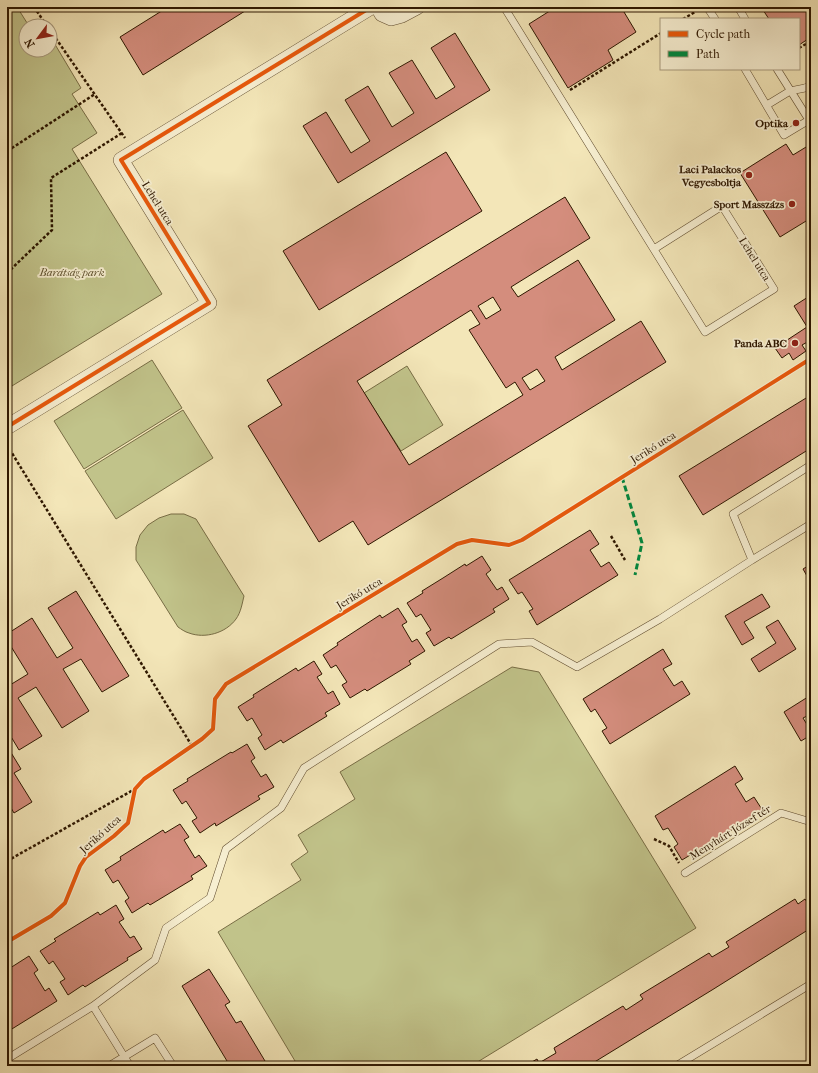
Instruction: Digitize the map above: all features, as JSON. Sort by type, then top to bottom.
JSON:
[{"type":"street","name":"Lehel utca","points":[[7,427],[209,303],[121,160],[371,7]]},
{"type":"street","points":[[378,7],[382,14],[391,18],[402,15],[417,7]]},
{"type":"lane","name":"Lehel utca","points":[[504,7],[705,332],[774,289],[722,206],[654,248]]},
{"type":"lane","points":[[707,7],[713,18]]},
{"type":"lane","points":[[738,7],[744,18]]},
{"type":"lane","points":[[747,70],[784,135],[809,120],[778,70]]},
{"type":"lane","points":[[767,105],[790,91],[805,88],[811,85]]},
{"type":"lane","points":[[752,560],[733,514],[811,465]]},
{"type":"lane","points":[[7,1059],[93,1006],[155,960],[166,928],[210,898],[226,849],[282,808],[304,768],[499,644],[532,642],[577,667],[660,619],[811,524]]},
{"type":"lane","name":"Menyhárt József tér","points":[[685,873],[781,813],[811,822]]},
{"type":"lane","points":[[676,1066],[811,984]]},
{"type":"lane","points":[[93,1006],[130,1066]]},
{"type":"lane","points":[[109,1066],[155,1038],[173,1066]]},
{"type":"path","points":[[7,12],[13,7]]},
{"type":"path","points":[[34,7],[42,18]]},
{"type":"path","points":[[685,18],[696,11]]},
{"type":"path","points":[[560,97],[660,34]]},
{"type":"path","points":[[58,41],[122,133],[133,153]]},
{"type":"path","points":[[800,47],[811,41]]},
{"type":"path","points":[[7,146],[12,148],[95,94]]},
{"type":"path","points":[[7,273],[52,230],[50,178],[122,133]]},
{"type":"path","points":[[7,445],[192,746]]},
{"type":"path","points":[[611,536],[625,560]]},
{"type":"path","points":[[186,750],[197,742]]},
{"type":"path","points":[[7,861],[135,789],[139,784]]},
{"type":"path","points":[[133,796],[135,789]]},
{"type":"path","points":[[654,839],[669,846],[676,859]]},
{"type":"green space","name":"Barátság park","points":[[7,7],[17,7],[24,18],[18,18],[18,58],[58,58],[58,49],[81,88],[72,94],[97,133],[72,149],[162,294],[7,389]]},
{"type":"green space","points":[[152,360],[182,408],[84,469],[54,421]]},
{"type":"green space","points":[[407,366],[443,425],[401,451],[364,393]]},
{"type":"green space","points":[[183,410],[213,458],[116,519],[85,471]]},
{"type":"green space","points":[[171,514],[184,514],[196,519],[244,596],[236,619],[227,628],[215,634],[195,635],[178,627],[136,560],[136,547],[140,535],[148,525],[159,518]]},
{"type":"green space","points":[[512,667],[539,672],[696,928],[471,1066],[298,1066],[218,932],[301,880],[291,864],[308,852],[298,835],[355,799],[340,772]]},
{"type":"building","points":[[168,7],[242,7],[245,11],[143,75],[120,37]]},
{"type":"building","points":[[556,7],[621,7],[636,32],[608,50],[613,60],[568,88],[529,24]]},
{"type":"building","points":[[761,7],[811,7],[811,37],[800,44],[800,18],[768,18]]},
{"type":"building","points":[[455,33],[490,90],[338,183],[303,126],[326,112],[351,153],[370,141],[345,100],[368,86],[392,127],[414,113],[389,73],[412,60],[436,99],[455,87],[431,48]]},
{"type":"building","points":[[786,144],[793,155],[811,144],[811,218],[780,237],[740,173]]},
{"type":"building","points":[[446,152],[482,211],[319,310],[283,251]]},
{"type":"building","points":[[565,197],[590,238],[511,287],[518,297],[578,260],[615,320],[555,357],[562,370],[641,321],[666,362],[368,545],[353,521],[319,542],[248,426],[282,405],[267,380]],"holes":[[[493,297],[501,310],[486,319],[478,306]],[[471,310],[480,324],[469,330],[506,388],[515,382],[523,395],[409,465],[357,381]],[[537,369],[545,381],[530,390],[522,378]]]},
{"type":"building","points":[[808,297],[811,301],[811,329],[809,330],[794,306]]},
{"type":"building","name":"Panda ABC","points":[[807,327],[811,333],[811,340],[802,345],[806,351],[793,360],[789,353],[782,358],[775,348]]},
{"type":"building","points":[[811,395],[811,448],[703,515],[679,476]]},
{"type":"building","points":[[590,530],[599,544],[590,550],[601,567],[609,562],[618,575],[537,625],[529,611],[533,609],[522,592],[518,594],[509,580]]},
{"type":"building","points":[[482,556],[491,570],[486,574],[497,590],[502,587],[509,599],[493,609],[495,612],[451,639],[449,637],[434,646],[426,633],[431,630],[421,614],[416,617],[407,603],[423,593],[422,591],[465,564],[466,566]]},
{"type":"building","points":[[811,564],[811,583],[803,569]]},
{"type":"building","points":[[76,591],[129,676],[102,692],[81,659],[63,669],[89,711],[62,728],[36,687],[18,698],[42,736],[19,750],[7,730],[7,680],[10,685],[28,674],[7,640],[7,634],[32,618],[57,658],[73,648],[48,608]]},
{"type":"building","points":[[762,594],[770,607],[744,622],[754,638],[742,645],[725,616]]},
{"type":"building","points":[[398,608],[407,622],[402,625],[412,642],[417,639],[425,651],[409,661],[411,664],[367,691],[365,689],[350,698],[342,685],[347,682],[336,665],[331,668],[323,655],[338,645],[337,643],[380,615],[382,618]]},
{"type":"building","points":[[778,620],[796,649],[759,672],[751,659],[776,643],[766,627]]},
{"type":"building","points":[[663,649],[672,664],[663,669],[674,686],[682,681],[690,694],[610,744],[602,731],[607,728],[595,709],[591,712],[583,699]]},
{"type":"building","points":[[314,661],[322,674],[317,677],[328,694],[333,691],[340,704],[325,713],[327,716],[283,743],[281,740],[265,750],[258,738],[262,735],[252,718],[247,721],[238,707],[254,697],[253,695],[296,668],[298,671]]},
{"type":"building","points":[[811,695],[811,714],[803,718],[811,731],[811,735],[801,741],[784,712]]},
{"type":"building","points":[[247,744],[255,758],[251,761],[261,777],[266,774],[274,787],[258,796],[260,799],[216,826],[215,823],[200,833],[192,821],[197,818],[186,801],[182,804],[173,790],[188,781],[187,779]]},
{"type":"building","points":[[7,746],[21,769],[14,773],[32,802],[14,813],[7,801]]},
{"type":"building","points":[[735,766],[743,779],[735,784],[746,802],[754,797],[763,811],[682,860],[674,847],[678,844],[668,828],[663,830],[655,816]]},
{"type":"building","points":[[180,824],[189,837],[184,840],[195,858],[199,855],[207,866],[191,876],[193,879],[150,905],[148,903],[132,913],[125,901],[129,898],[118,880],[113,883],[105,870],[121,860],[120,857],[163,830],[165,833]]},
{"type":"building","points":[[795,899],[798,904],[805,899],[811,908],[811,928],[712,990],[588,1066],[525,1066],[537,1059],[539,1063],[556,1053],[554,1048],[623,1006],[626,1010],[643,999],[640,995],[709,953],[712,957],[729,947],[726,942]]},
{"type":"building","points":[[116,905],[124,919],[119,922],[130,938],[134,936],[142,949],[127,958],[128,960],[85,987],[83,985],[68,995],[60,982],[65,979],[53,961],[49,964],[40,951],[56,941],[54,939],[98,912],[100,915]]},
{"type":"building","points":[[29,956],[38,970],[34,973],[45,991],[49,988],[57,1001],[7,1032],[7,970]]},
{"type":"building","points":[[209,969],[230,1002],[225,1005],[236,1023],[241,1021],[268,1066],[230,1066],[182,986]]},
{"type":"marked path","points":[[622,477],[642,543],[635,575]]},
{"type":"cycle path","points":[[7,427],[209,303],[121,160],[371,7]]},
{"type":"cycle path","name":"Jerikó utca","points":[[7,942],[51,916],[65,903],[80,866],[86,857],[114,836],[128,823],[135,789],[144,779],[202,739],[213,729],[215,699],[226,684],[457,544],[472,540],[509,545],[522,540],[807,361],[811,356]]},
{"type":"place","name":"Optika","points":[[796,123]]},
{"type":"place","name":"Laci Palackos Vegyesboltja","points":[[749,175]]},
{"type":"place","name":"Sport Masszázs","points":[[792,204]]},
{"type":"place","name":"Panda ABC","points":[[795,343]]}]
